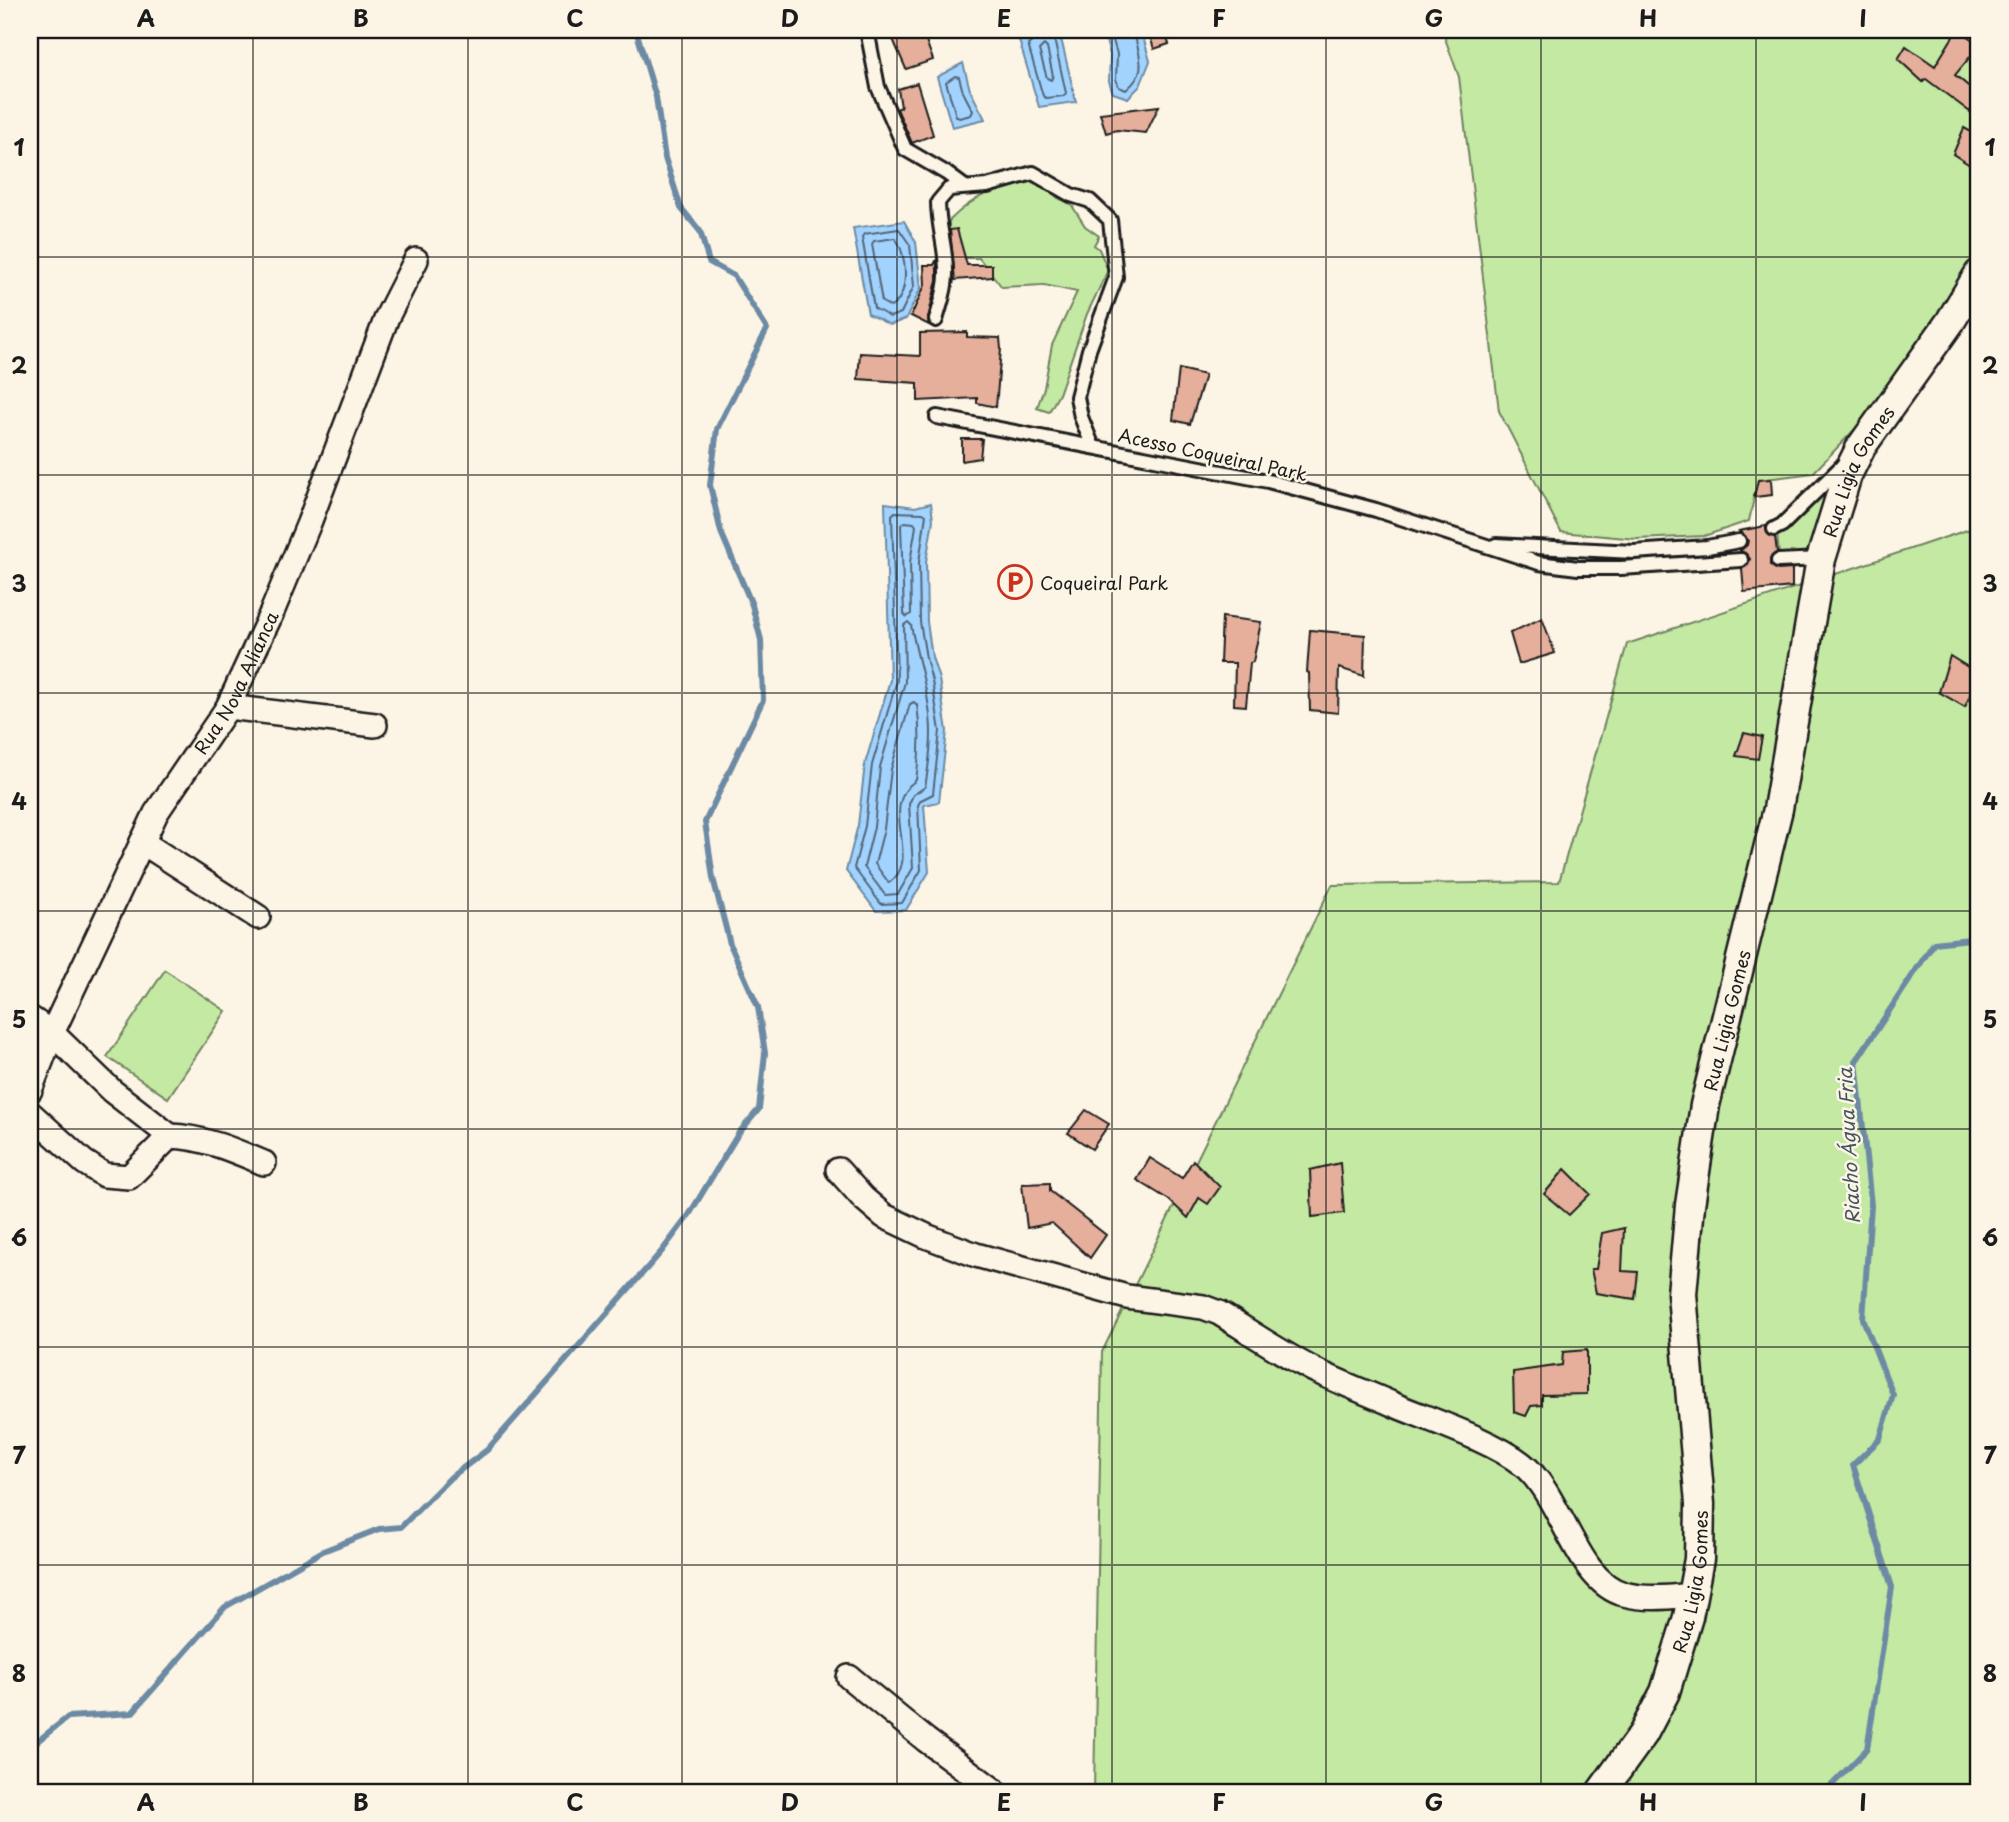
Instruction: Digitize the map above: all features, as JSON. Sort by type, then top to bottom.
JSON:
[{"type":"street","name":"Rua Nova Alianca","points":[[30,1090],[52,1033],[156,813],[228,707],[309,523],[387,317],[416,260]]},
{"type":"street","name":"Rua Ligia Gomes","points":[[1601,1792],[1643,1734],[1665,1692],[1693,1595],[1699,1559],[1700,1504],[1682,1294],[1690,1205],[1705,1105],[1778,809],[1821,559],[1847,475],[1861,447],[1950,322],[1979,274]]},
{"type":"street","points":[[228,707],[375,724]]},
{"type":"street","points":[[142,842],[258,917]]},
{"type":"street","points":[[30,1018],[52,1033],[112,1091],[170,1136],[188,1136],[264,1163]]},
{"type":"street","points":[[30,1113],[84,1161],[104,1175],[129,1177],[170,1136]]},
{"type":"street","points":[[838,1170],[863,1198],[884,1216],[926,1236],[976,1255],[1092,1288],[1127,1297],[1203,1307],[1219,1312],[1315,1371],[1489,1445],[1520,1462],[1536,1476],[1551,1497],[1591,1570],[1608,1587],[1622,1594],[1644,1598],[1693,1595]]},
{"type":"street","points":[[849,1677],[926,1740],[996,1792]]},
{"type":"lane","points":[[867,30],[878,87],[905,149],[965,187]]},
{"type":"lane","points":[[936,320],[947,274],[938,202],[949,189],[987,186],[1032,173],[1071,195],[1090,201],[1110,220],[1116,277],[1089,350],[1077,397],[1081,417],[1093,447]]},
{"type":"lane","name":"Acesso Coqueiral Park","points":[[937,417],[1268,481],[1377,510],[1539,563],[1578,568],[1741,560]]},
{"type":"lane","points":[[1774,528],[1782,525],[1861,447]]},
{"type":"lane","name":"Acesso Coqueiral Park","points":[[1478,544],[1634,552],[1707,547],[1740,541]]},
{"type":"lane","points":[[1778,561],[1821,559]]},
{"type":"green space","points":[[1442,30],[1979,30],[1979,255],[1880,403],[1813,473],[1758,480],[1749,521],[1704,536],[1637,539],[1561,532],[1499,411],[1459,77]]},
{"type":"green space","points":[[1037,179],[1058,198],[1071,204],[1085,226],[1099,236],[1094,245],[1099,249],[1108,270],[1087,314],[1059,394],[1049,412],[1037,408],[1044,388],[1052,345],[1077,292],[1044,285],[1002,287],[979,258],[964,258],[949,237],[949,221],[970,203],[1000,188]]},
{"type":"green space","points":[[1861,447],[1821,559],[1779,555],[1777,534]]},
{"type":"green space","points":[[1979,526],[1979,1792],[1094,1792],[1102,1352],[1332,885],[1559,882],[1627,644]]},
{"type":"green space","points":[[165,970],[226,1011],[168,1098],[107,1057]]},
{"type":"water","points":[[1043,30],[1059,30],[1076,102],[1039,107],[1018,37]]},
{"type":"water","points":[[1103,30],[1141,30],[1150,61],[1140,86],[1128,98],[1113,93],[1109,81],[1110,55]]},
{"type":"water","points":[[963,63],[970,90],[985,119],[952,127],[937,77]]},
{"type":"water","points":[[904,221],[916,242],[921,288],[906,319],[890,325],[868,314],[853,228]]},
{"type":"water","points":[[885,503],[915,507],[931,503],[933,520],[926,562],[927,622],[947,731],[939,802],[924,805],[929,872],[906,910],[876,911],[846,871],[858,825],[865,764],[890,680]]},
{"type":"building","points":[[889,30],[922,30],[933,60],[906,69]]},
{"type":"building","points":[[1148,30],[1164,30],[1169,44],[1154,49]]},
{"type":"building","points":[[1957,30],[1962,30],[1979,46],[1955,75],[1979,95],[1970,112],[1926,79],[1923,82],[1898,59],[1906,46],[1935,66]]},
{"type":"building","points":[[917,83],[933,135],[912,143],[897,109],[901,107],[898,89]]},
{"type":"building","points":[[1159,106],[1146,133],[1117,130],[1106,133],[1100,113]]},
{"type":"building","points":[[1964,128],[1979,136],[1979,171],[1953,154]]},
{"type":"building","points":[[957,229],[967,265],[992,265],[992,277],[955,280],[950,230]]},
{"type":"building","points":[[937,259],[937,280],[928,318],[929,325],[911,316],[925,285],[924,265],[934,265]]},
{"type":"building","points":[[967,332],[967,337],[1000,338],[996,407],[977,403],[977,398],[918,401],[918,383],[858,379],[860,353],[920,356],[920,333]]},
{"type":"building","points":[[1179,369],[1205,375],[1190,424],[1173,420]]},
{"type":"building","points":[[962,439],[982,439],[980,458],[962,461]]},
{"type":"building","points":[[1771,479],[1772,495],[1754,497],[1758,480]]},
{"type":"building","points":[[1766,526],[1767,533],[1775,537],[1777,552],[1770,558],[1770,565],[1778,570],[1792,569],[1792,587],[1744,592],[1742,569],[1750,559],[1740,551],[1747,545],[1748,540],[1739,531]]},
{"type":"building","points":[[1222,617],[1261,622],[1253,662],[1250,663],[1246,706],[1234,705],[1235,663],[1220,663]]},
{"type":"building","points":[[1542,618],[1555,653],[1519,664],[1510,633]]},
{"type":"building","points":[[1310,630],[1365,635],[1364,676],[1339,668],[1338,713],[1310,710],[1307,672]]},
{"type":"building","points":[[1950,656],[1979,674],[1965,707],[1939,692]]},
{"type":"building","points":[[1744,733],[1762,737],[1758,759],[1736,756]]},
{"type":"building","points":[[1086,1110],[1109,1124],[1092,1149],[1068,1133]]},
{"type":"building","points":[[1150,1158],[1182,1178],[1193,1160],[1220,1187],[1208,1204],[1199,1198],[1188,1218],[1169,1200],[1137,1180]]},
{"type":"building","points":[[1340,1163],[1344,1213],[1312,1217],[1310,1170]]},
{"type":"building","points":[[1565,1169],[1590,1194],[1569,1215],[1544,1194]]},
{"type":"building","points":[[1050,1183],[1050,1191],[1106,1235],[1090,1258],[1052,1223],[1027,1228],[1022,1184]]},
{"type":"building","points":[[1624,1228],[1622,1271],[1638,1272],[1635,1299],[1596,1293],[1591,1269],[1596,1269],[1602,1233]]},
{"type":"building","points":[[1587,1350],[1587,1394],[1542,1395],[1542,1405],[1531,1406],[1526,1416],[1514,1412],[1513,1372],[1562,1365],[1563,1352]]},
{"type":"waterway","points":[[30,1747],[68,1717],[132,1713],[225,1607],[323,1551],[379,1529],[401,1527],[451,1477],[487,1450],[662,1251],[689,1215],[738,1134],[759,1109],[765,1053],[758,1007],[730,944],[713,878],[705,822],[763,700],[761,640],[752,605],[721,532],[710,485],[717,429],[767,329],[734,276],[709,262],[700,231],[681,208],[665,158],[656,97],[636,30]]},
{"type":"waterway","name":"Riacho Água Fria","points":[[1825,1792],[1867,1749],[1892,1587],[1853,1465],[1880,1439],[1893,1395],[1863,1319],[1871,1205],[1856,1061],[1934,943],[1979,938]]},
{"type":"place","name":"Coqueiral Park","points":[[1015,582]]}]
